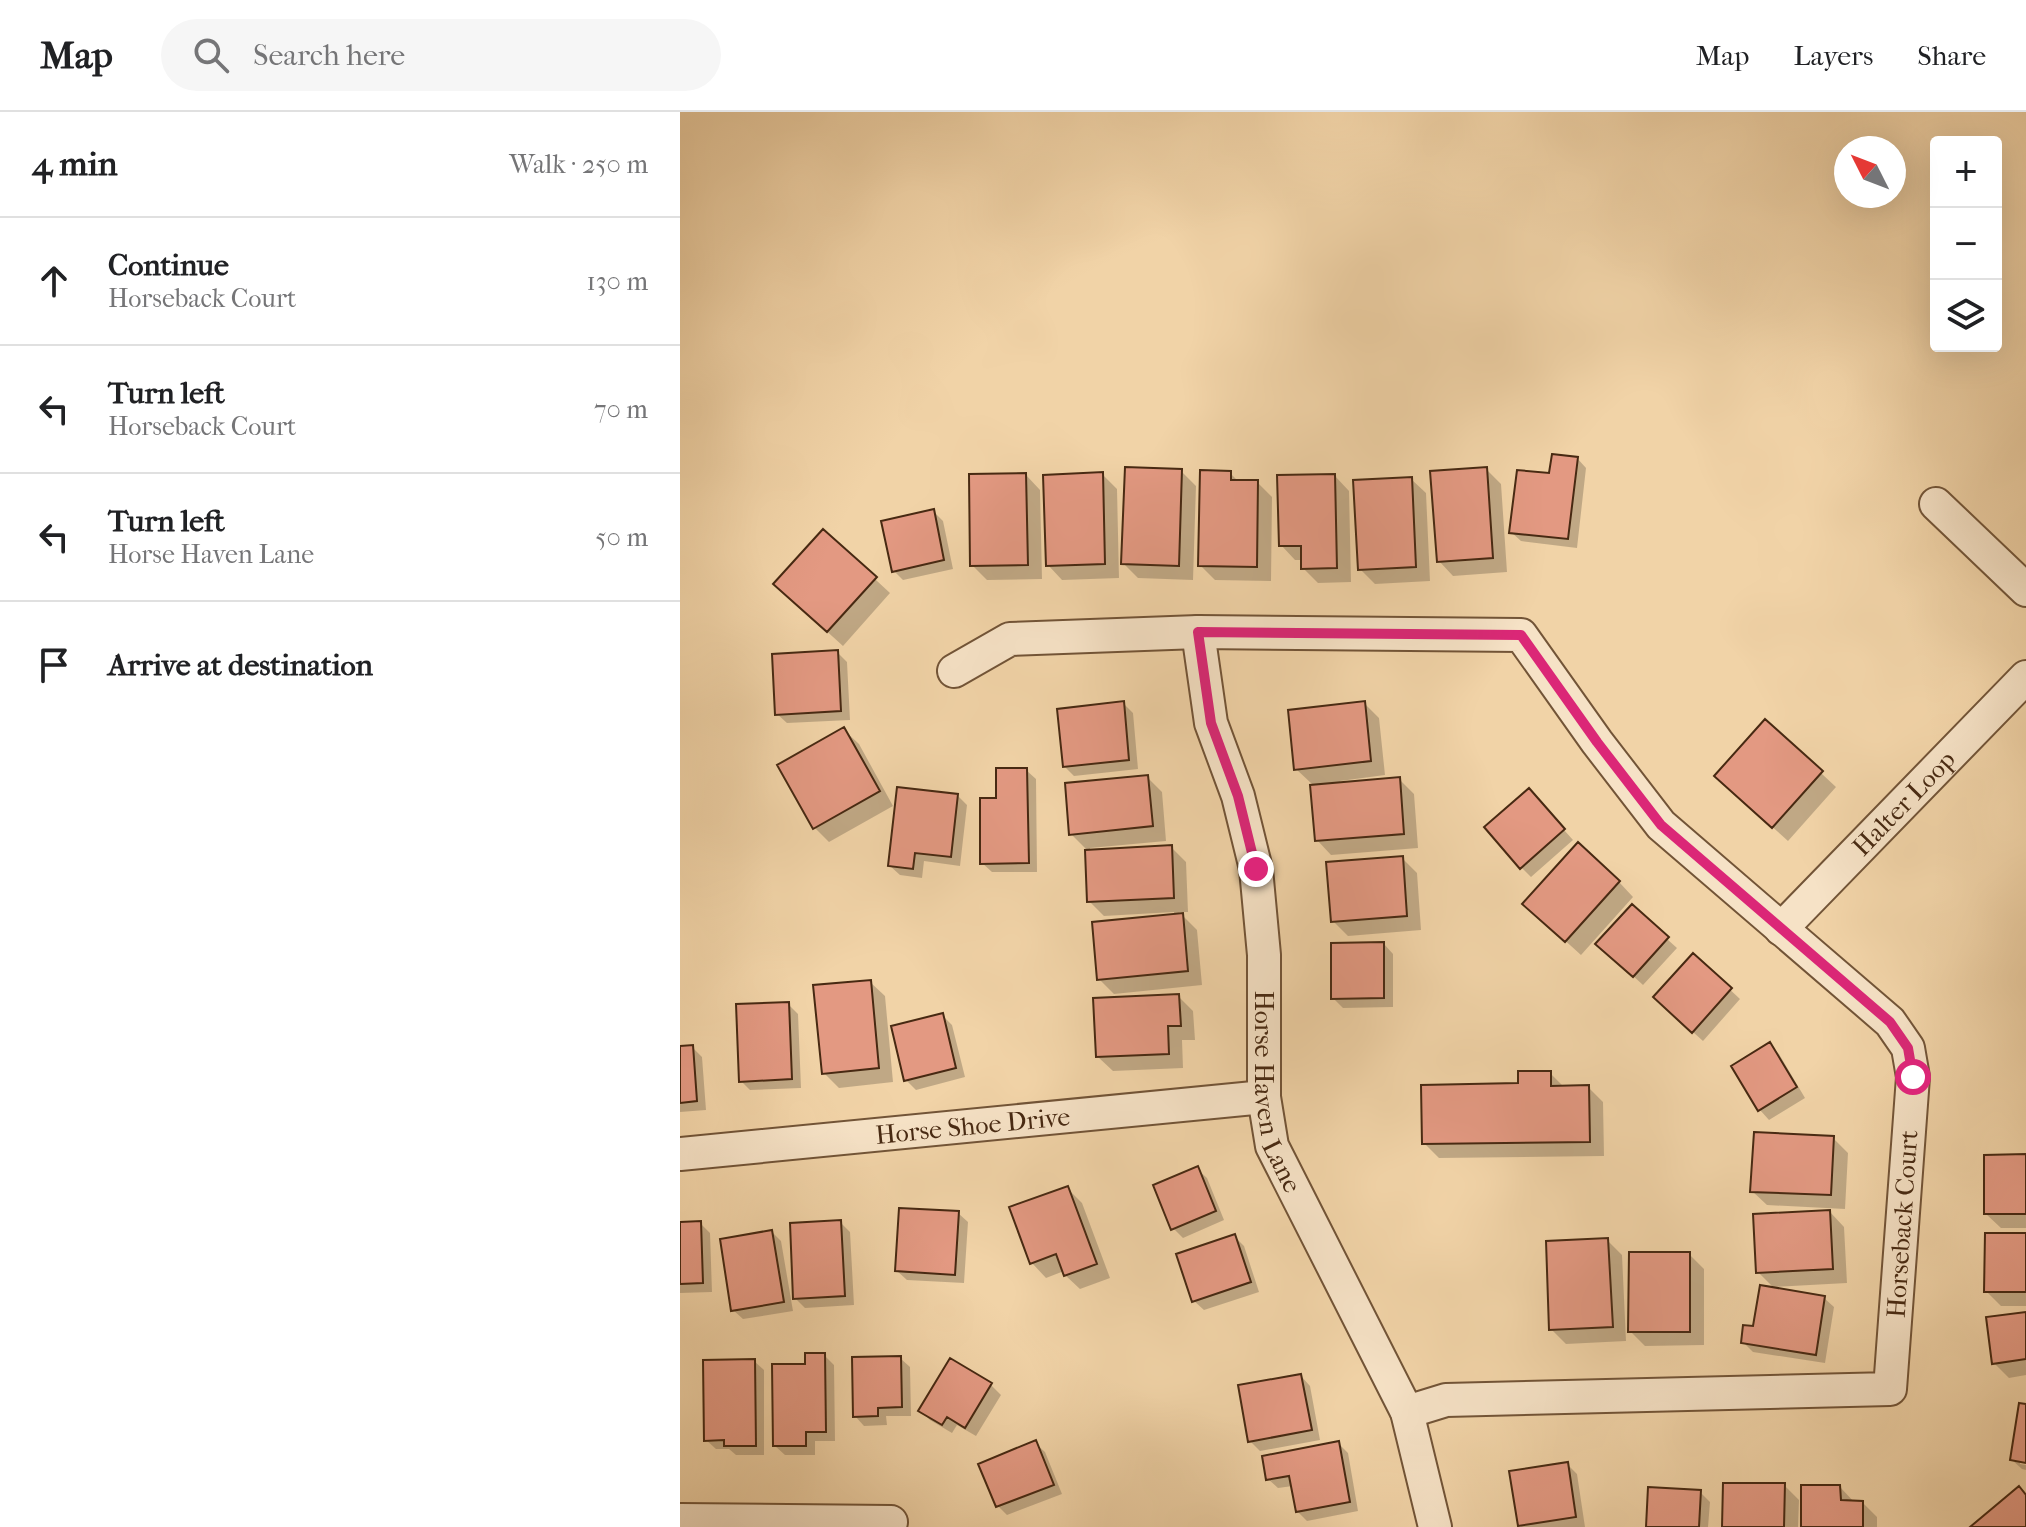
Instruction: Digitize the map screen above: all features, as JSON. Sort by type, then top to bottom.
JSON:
[{"type":"street","points":[[1936,504],[2026,590]]},
{"type":"street","name":"Horseback Court","points":[[954,671],[1010,639],[1198,632],[1521,635],[1661,825],[1890,1022],[1908,1048],[1913,1077],[1890,1389],[1446,1400],[1407,1412]]},
{"type":"street","name":"Horse Haven Lane","points":[[1198,632],[1211,723],[1238,796],[1256,869],[1264,955],[1264,1097],[1272,1146],[1407,1412],[1435,1527]]},
{"type":"street","name":"Halter Loop","points":[[1781,929],[2026,677]]},
{"type":"street","name":"Horse Shoe Drive","points":[[680,1154],[1264,1097]]},
{"type":"street","points":[[680,1520],[891,1522]]},
{"type":"building","points":[[1552,454],[1578,457],[1568,539],[1509,533],[1517,470],[1549,473]]},
{"type":"building","points":[[1125,467],[1182,469],[1179,566],[1121,564]]},
{"type":"building","points":[[1487,467],[1493,558],[1437,562],[1430,471]]},
{"type":"building","points":[[1200,470],[1231,471],[1231,480],[1258,480],[1257,567],[1198,566]]},
{"type":"building","points":[[1103,472],[1105,564],[1046,566],[1043,475]]},
{"type":"building","points":[[1026,473],[1028,565],[970,566],[969,474]]},
{"type":"building","points":[[1335,474],[1337,568],[1301,569],[1301,546],[1279,546],[1277,475]]},
{"type":"building","points":[[1412,477],[1416,567],[1358,570],[1353,480]]},
{"type":"building","points":[[934,509],[944,560],[892,572],[881,521]]},
{"type":"building","points":[[823,529],[877,577],[827,632],[773,584]]},
{"type":"building","points":[[838,650],[841,711],[775,715],[772,654]]},
{"type":"building","points":[[1124,701],[1129,760],[1063,767],[1057,709]]},
{"type":"building","points":[[1365,701],[1371,761],[1294,770],[1288,710]]},
{"type":"building","points":[[1765,719],[1823,771],[1772,828],[1714,776]]},
{"type":"building","points":[[844,727],[880,791],[813,829],[777,765]]},
{"type":"building","points":[[996,768],[1027,768],[1029,863],[980,864],[980,798],[996,798]]},
{"type":"building","points":[[1148,775],[1153,826],[1069,835],[1065,783]]},
{"type":"building","points":[[1400,777],[1404,834],[1315,841],[1310,785]]},
{"type":"building","points":[[897,787],[958,794],[951,857],[915,853],[913,869],[888,866]]},
{"type":"building","points":[[1529,788],[1565,829],[1520,869],[1484,827]]},
{"type":"building","points":[[1578,842],[1620,881],[1565,942],[1522,904]]},
{"type":"building","points":[[1172,845],[1174,898],[1087,902],[1085,850]]},
{"type":"building","points":[[1403,856],[1407,916],[1331,922],[1326,862]]},
{"type":"building","points":[[1632,904],[1669,937],[1633,977],[1595,944]]},
{"type":"building","points":[[1183,913],[1188,971],[1097,980],[1092,922]]},
{"type":"building","points":[[1384,942],[1384,998],[1331,999],[1331,943]]},
{"type":"building","points":[[1693,953],[1732,988],[1692,1033],[1653,997]]},
{"type":"building","points":[[871,980],[879,1068],[822,1074],[813,985]]},
{"type":"building","points":[[1179,994],[1181,1026],[1168,1026],[1169,1054],[1096,1057],[1093,998]]},
{"type":"building","points":[[789,1002],[792,1079],[739,1082],[736,1004]]},
{"type":"building","points":[[943,1013],[956,1068],[904,1081],[891,1026]]},
{"type":"building","points":[[1770,1042],[1797,1087],[1758,1111],[1731,1066]]},
{"type":"building","points":[[693,1045],[697,1101],[680,1103],[680,1046]]},
{"type":"building","points":[[1518,1071],[1551,1071],[1551,1086],[1589,1085],[1590,1142],[1422,1144],[1421,1085],[1518,1083]]},
{"type":"building","points":[[1754,1132],[1834,1136],[1831,1195],[1750,1192]]},
{"type":"building","points":[[2026,1154],[2026,1214],[1984,1214],[1984,1155]]},
{"type":"building","points":[[1198,1166],[1216,1211],[1171,1230],[1153,1185]]},
{"type":"building","points":[[1068,1186],[1097,1264],[1064,1276],[1056,1254],[1030,1264],[1009,1207]]},
{"type":"building","points":[[899,1208],[959,1211],[955,1275],[895,1271]]},
{"type":"building","points":[[1830,1210],[1833,1269],[1756,1273],[1753,1214]]},
{"type":"building","points":[[841,1220],[845,1296],[793,1299],[790,1223]]},
{"type":"building","points":[[701,1221],[703,1283],[680,1284],[680,1222]]},
{"type":"building","points":[[772,1230],[784,1302],[731,1311],[720,1239]]},
{"type":"building","points":[[1985,1233],[2026,1233],[2026,1292],[1984,1292]]},
{"type":"building","points":[[1235,1234],[1251,1282],[1192,1302],[1176,1254]]},
{"type":"building","points":[[1608,1238],[1613,1327],[1549,1330],[1546,1241]]},
{"type":"building","points":[[1629,1252],[1690,1252],[1690,1332],[1628,1332]]},
{"type":"building","points":[[1760,1285],[1825,1296],[1816,1355],[1741,1343],[1743,1325],[1753,1326]]},
{"type":"building","points":[[2026,1312],[2026,1359],[1992,1364],[1986,1317]]},
{"type":"building","points":[[805,1353],[825,1353],[826,1432],[806,1432],[806,1446],[773,1446],[772,1364],[805,1364]]},
{"type":"building","points":[[901,1356],[902,1407],[878,1408],[878,1416],[853,1417],[852,1357]]},
{"type":"building","points":[[950,1358],[992,1383],[965,1428],[947,1417],[942,1425],[918,1411]]},
{"type":"building","points":[[755,1359],[756,1446],[724,1446],[724,1440],[704,1441],[703,1360]]},
{"type":"building","points":[[1301,1374],[1312,1430],[1248,1442],[1238,1385]]},
{"type":"building","points":[[2019,1403],[2026,1404],[2026,1463],[2010,1460]]},
{"type":"building","points":[[1036,1440],[1054,1485],[996,1507],[978,1464]]},
{"type":"building","points":[[1339,1441],[1350,1502],[1296,1512],[1289,1476],[1266,1480],[1262,1456]]},
{"type":"building","points":[[1568,1462],[1576,1517],[1518,1526],[1509,1471]]},
{"type":"building","points":[[1723,1483],[1785,1483],[1784,1527],[1722,1527]]},
{"type":"building","points":[[1801,1485],[1840,1485],[1841,1500],[1863,1501],[1863,1527],[1801,1527]]},
{"type":"building","points":[[2019,1486],[2026,1495],[2026,1527],[1970,1527]]},
{"type":"building","points":[[1648,1487],[1701,1490],[1699,1527],[1646,1527]]},
{"type":"route","points":[[1256,869],[1238,796],[1211,723],[1198,632],[1521,635],[1661,825],[1890,1022],[1908,1048],[1913,1077]]}]
